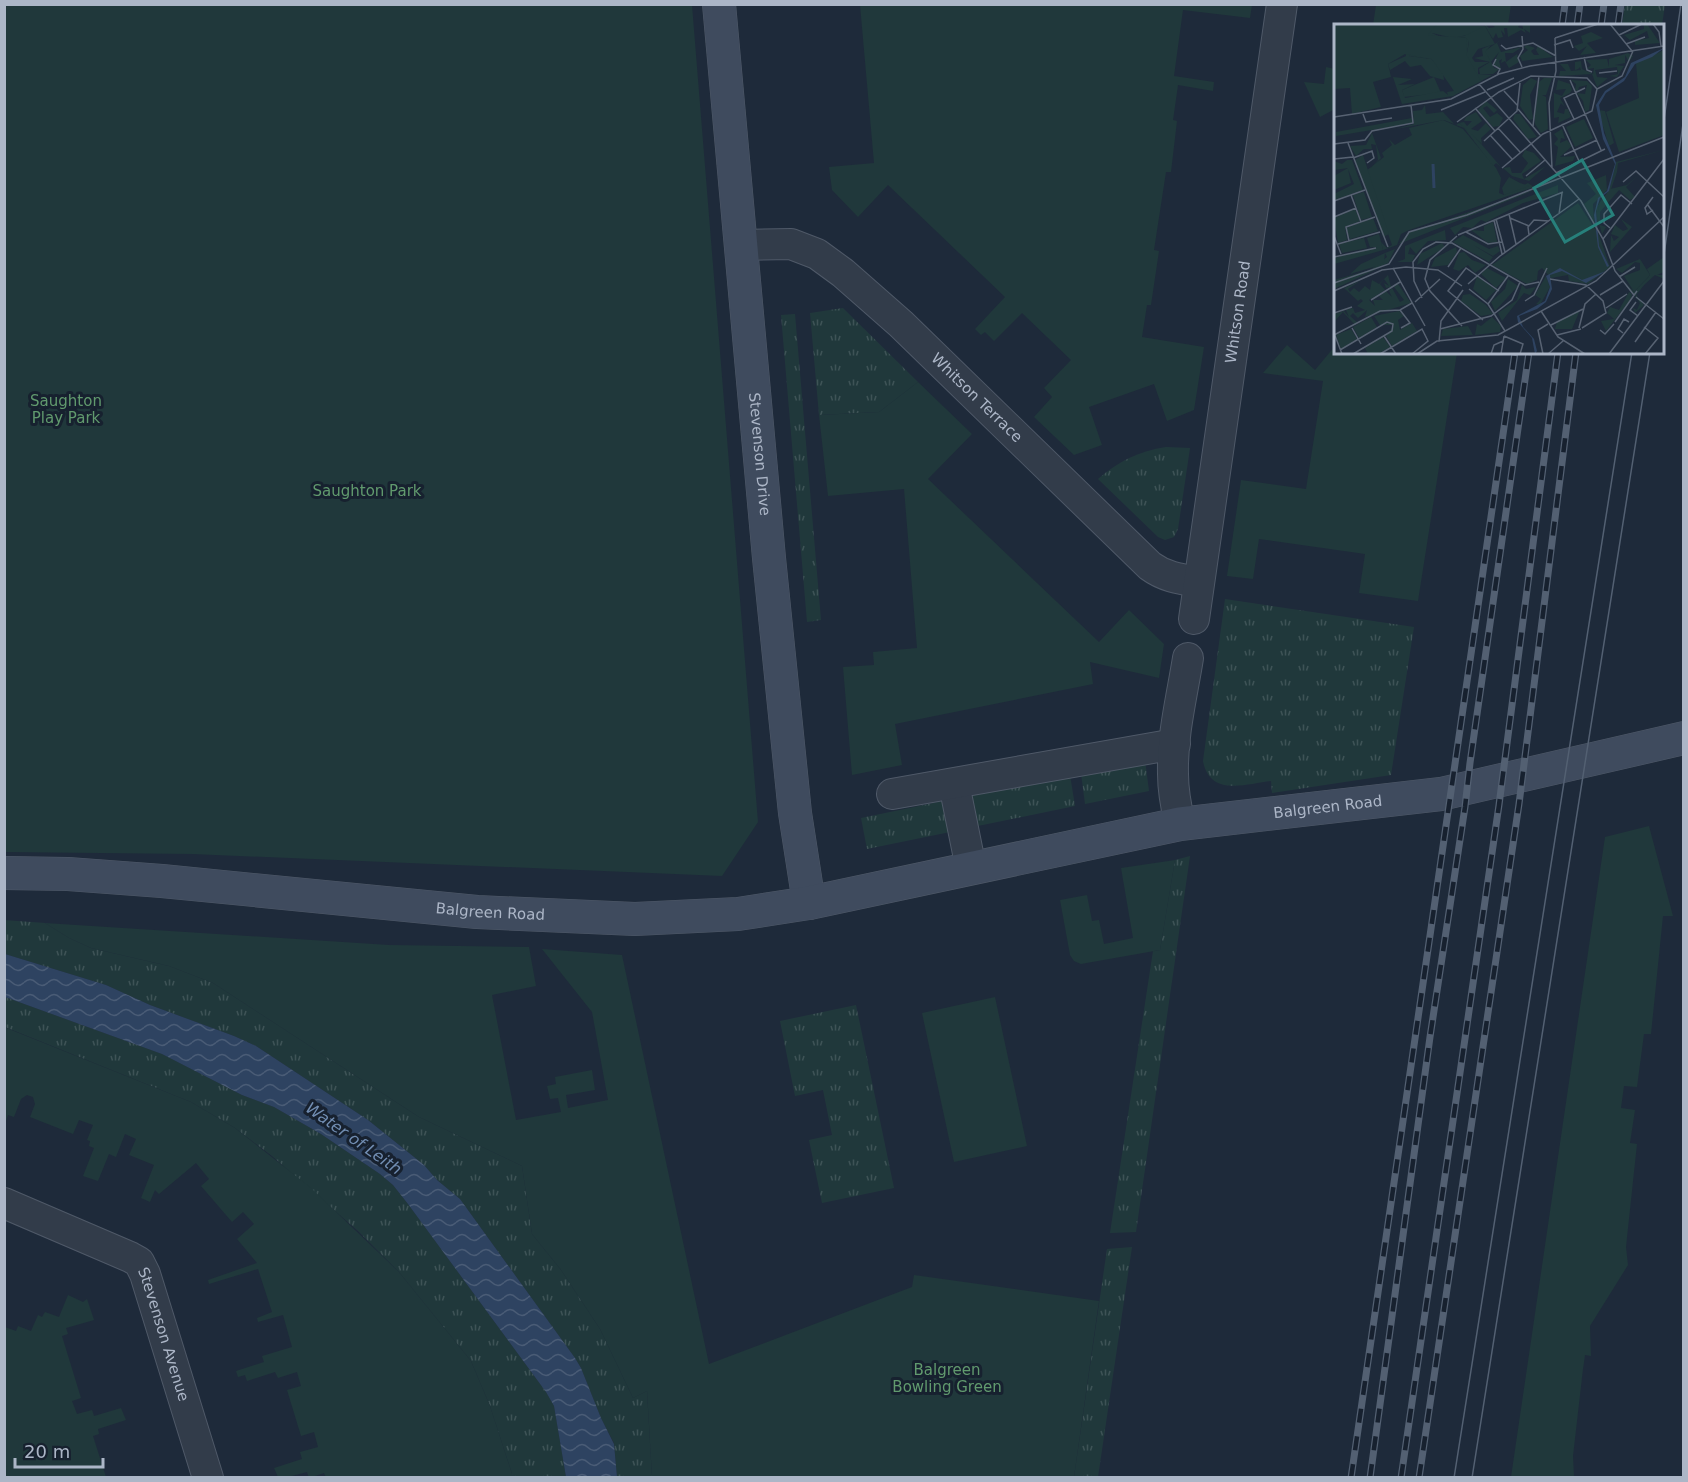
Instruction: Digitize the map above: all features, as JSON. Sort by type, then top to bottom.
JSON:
[{"type":"street","name":"Stevenson Drive","points":[[719,4],[795,813],[809,903]]},
{"type":"street","name":"Whitson Road","points":[[1194,619],[1282,4]]},
{"type":"street","name":"Whitson Terrace","points":[[740,245],[791,244],[817,254],[843,273],[901,324],[1150,566],[1162,574],[1198,582]]},
{"type":"street","points":[[1180,824],[1174,799],[1173,773],[1188,658]]},
{"type":"street","name":"Balgreen Road","points":[[4,873],[68,874],[145,880],[477,912],[635,919],[738,914],[809,903],[1180,824],[1441,794],[1683,738]]},
{"type":"street","points":[[892,794],[1175,744]]},
{"type":"street","points":[[954,784],[971,868]]},
{"type":"street","name":"Stevenson Avenue","points":[[4,1203],[139,1262],[145,1274],[208,1478]]},
{"type":"green space","points":[[1376,4],[1511,5],[1508,24],[1373,24]]},
{"type":"green space","name":"Saughton Park","points":[[4,5],[692,5],[758,822],[722,876],[192,854],[5,852]]},
{"type":"green space","points":[[860,5],[1252,5],[1250,18],[1183,10],[1174,76],[1214,82],[1213,91],[1178,85],[1173,120],[1177,121],[1171,172],[1166,172],[1154,250],[1159,251],[1151,305],[1147,305],[1142,337],[1204,347],[1194,410],[1167,421],[1154,384],[1089,407],[1102,445],[1074,455],[1034,417],[1052,397],[1044,388],[1071,360],[1022,313],[994,341],[985,332],[981,335],[975,329],[1005,297],[888,185],[858,217],[832,190],[829,167],[874,163]]},
{"type":"green space","points":[[1625,5],[1665,5],[1662,24],[1622,24]]},
{"type":"green space","points":[[1326,67],[1334,69],[1334,110],[1320,117],[1304,82],[1324,84]]},
{"type":"green space","points":[[843,308],[918,382],[879,412],[819,415],[810,313]]},
{"type":"green space","points":[[795,314],[821,620],[807,622],[781,315]]},
{"type":"green space","points":[[1287,345],[1315,370],[1334,347],[1334,354],[1457,354],[1418,601],[1359,593],[1365,554],[1259,539],[1253,579],[1227,576],[1241,480],[1306,489],[1323,381],[1263,373]]},
{"type":"green space","points":[[918,382],[972,434],[928,479],[1099,642],[1129,610],[1164,644],[1159,678],[1090,662],[1093,684],[895,724],[902,765],[852,775],[843,667],[874,665],[873,652],[917,648],[904,489],[828,496],[819,415],[879,412]]},
{"type":"green space","points":[[1166,447],[1190,448],[1178,529],[1174,537],[1165,540],[1158,537],[1098,479],[1130,458]]},
{"type":"green space","points":[[1225,599],[1414,627],[1391,775],[1272,793],[1271,781],[1230,786],[1213,780],[1203,761]]},
{"type":"green space","points":[[1145,760],[1149,791],[1085,804],[1081,773]]},
{"type":"green space","points":[[1070,775],[1075,806],[968,828],[963,797]]},
{"type":"green space","points":[[948,800],[955,831],[867,849],[861,818]]},
{"type":"green space","points":[[1649,826],[1673,916],[1663,916],[1651,1034],[1644,1034],[1637,1087],[1624,1086],[1621,1108],[1635,1110],[1630,1143],[1637,1144],[1626,1247],[1628,1265],[1590,1326],[1591,1356],[1585,1355],[1583,1369],[1573,1456],[1574,1477],[1511,1477],[1605,837]]},
{"type":"green space","points":[[1190,856],[1136,1232],[1110,1233],[1153,951],[1160,950],[1175,860]]},
{"type":"green space","points":[[1175,860],[1160,950],[1081,964],[1074,961],[1070,955],[1060,900],[1087,895],[1092,921],[1099,920],[1104,944],[1133,938],[1121,868]]},
{"type":"green space","points":[[4,920],[45,923],[91,948],[169,966],[213,983],[419,1117],[522,1166],[532,1234],[561,1270],[600,1329],[633,1398],[647,1391],[652,1477],[617,1477],[614,1443],[575,1358],[460,1199],[437,1180],[424,1165],[368,1120],[256,1046],[150,1005],[106,985],[5,954]]},
{"type":"green space","name":"Balgreen Bowling Green","points":[[45,923],[389,945],[529,947],[536,986],[492,995],[516,1120],[561,1112],[558,1098],[550,1099],[547,1086],[556,1084],[555,1077],[592,1070],[595,1090],[566,1095],[568,1108],[608,1100],[592,1012],[542,949],[622,955],[709,1364],[912,1287],[914,1275],[1099,1301],[1074,1477],[652,1477],[647,1391],[633,1398],[600,1329],[561,1270],[532,1234],[522,1166],[419,1117],[213,983],[169,966],[91,948]]},
{"type":"green space","points":[[5,997],[162,1054],[242,1095],[274,1107],[321,1134],[393,1185],[546,1392],[554,1406],[566,1477],[513,1477],[490,1406],[471,1361],[399,1272],[358,1231],[272,1156],[235,1128],[191,1102],[5,1027]]},
{"type":"green space","points":[[995,997],[1027,1146],[954,1162],[922,1013]]},
{"type":"green space","points":[[856,1005],[894,1188],[822,1203],[809,1140],[832,1135],[823,1090],[795,1096],[780,1021]]},
{"type":"green space","points":[[4,1027],[191,1102],[235,1128],[311,1188],[399,1272],[471,1361],[490,1406],[513,1477],[326,1478],[324,1473],[309,1478],[307,1472],[278,1477],[274,1468],[302,1459],[300,1452],[318,1447],[314,1432],[301,1436],[287,1390],[301,1386],[297,1372],[278,1378],[275,1372],[247,1381],[245,1375],[238,1377],[236,1371],[264,1362],[262,1356],[292,1347],[283,1315],[258,1322],[257,1318],[272,1312],[258,1269],[209,1284],[208,1280],[257,1263],[237,1239],[254,1224],[243,1212],[232,1222],[201,1186],[209,1179],[196,1163],[159,1194],[155,1190],[150,1202],[141,1198],[154,1165],[129,1155],[136,1139],[125,1134],[116,1157],[109,1154],[98,1181],[83,1176],[94,1148],[89,1146],[90,1141],[87,1140],[93,1125],[79,1120],[73,1134],[30,1117],[35,1104],[33,1097],[27,1095],[21,1099],[14,1117],[8,1115],[5,1124]]},
{"type":"green space","points":[[1132,1247],[1098,1477],[1074,1477],[1107,1249]]},
{"type":"green space","points":[[68,1295],[83,1302],[87,1299],[94,1320],[66,1328],[68,1334],[62,1336],[81,1398],[72,1401],[77,1414],[92,1410],[94,1416],[121,1408],[126,1420],[98,1429],[99,1434],[93,1436],[106,1477],[5,1477],[5,1327],[16,1331],[18,1326],[31,1331],[38,1315],[42,1317],[45,1312],[59,1317]]},
{"type":"water","name":"Water of Leith","points":[[5,954],[106,985],[150,1005],[256,1046],[368,1120],[424,1165],[437,1180],[460,1199],[575,1358],[614,1444],[617,1477],[566,1477],[554,1406],[546,1392],[393,1185],[321,1134],[274,1107],[242,1095],[162,1054],[5,997]]},
{"type":"tram line","points":[[1664,119],[1681,4]]},
{"type":"tram line","points":[[1664,254],[1684,117]]},
{"type":"tram line","points":[[1454,1478],[1632,354]]},
{"type":"tram line","points":[[1472,1478],[1650,354]]},
{"type":"railway","points":[[1562,24],[1565,4]]},
{"type":"railway","points":[[1577,24],[1580,4]]},
{"type":"railway","points":[[1601,24],[1604,4]]},
{"type":"railway","points":[[1618,24],[1621,4]]},
{"type":"railway","points":[[1351,1478],[1515,354]]},
{"type":"railway","points":[[1370,1478],[1430,1037],[1529,354]]},
{"type":"railway","points":[[1401,1478],[1499,805],[1558,354]]},
{"type":"railway","points":[[1419,1478],[1519,804],[1576,354]]},
{"type":"park label","name":"Saughton Play Park","points":[[66,410]]}]
